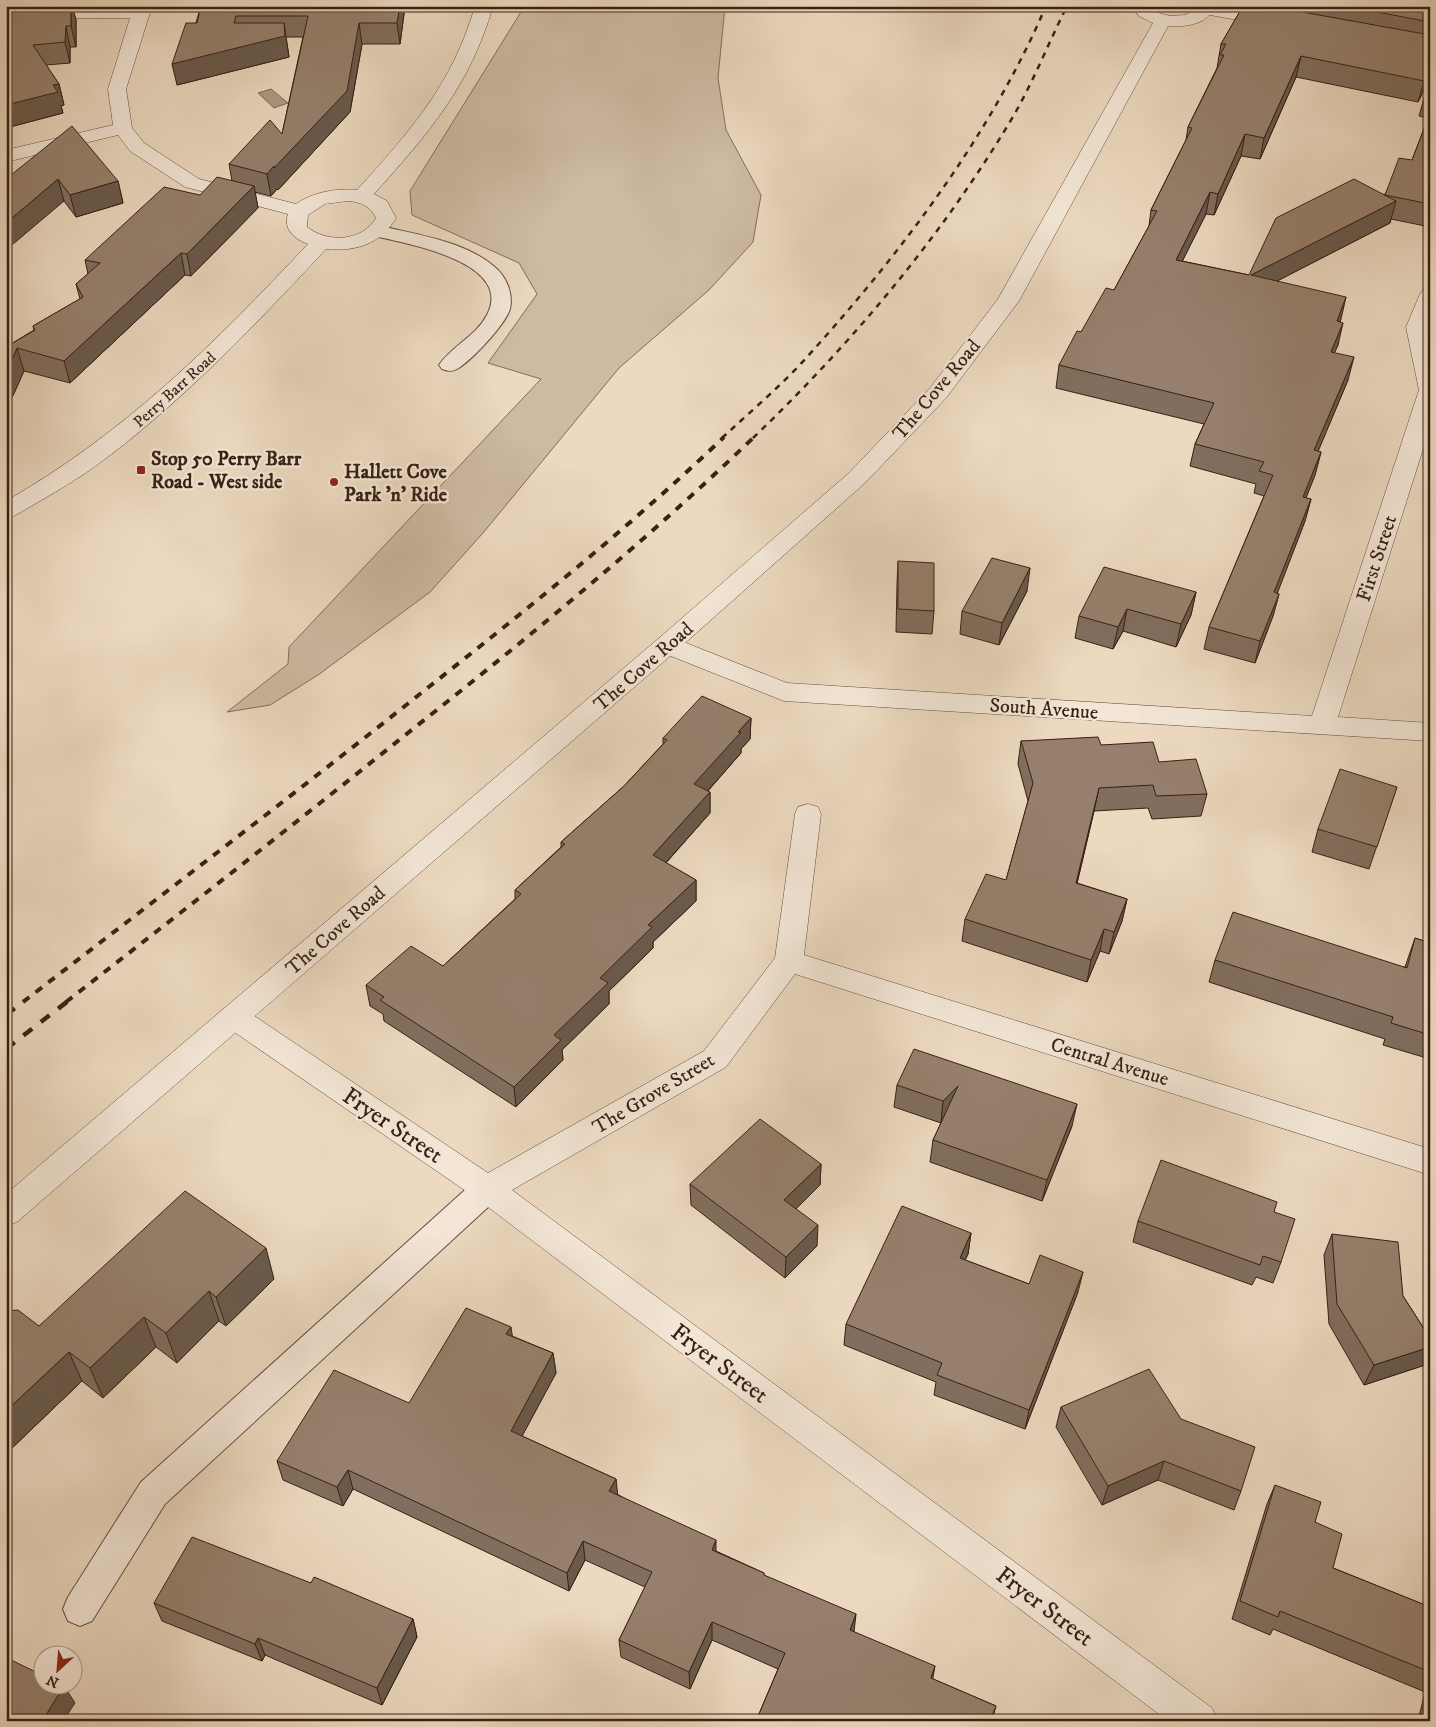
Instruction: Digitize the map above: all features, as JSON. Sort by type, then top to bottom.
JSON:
[{"type":"street","points":[[362,196],[410,143],[456,81],[470,53],[484,6]]},
{"type":"street","points":[[1140,6],[1145,13],[1163,20],[1191,20],[1203,13],[1205,8],[1293,25]]},
{"type":"street","points":[[6,14],[142,9],[117,89],[123,128],[137,147],[192,183],[301,211]]},
{"type":"street","name":"The Cove Road","points":[[6,1213],[668,645],[857,478],[938,394],[1008,300],[1163,20]]},
{"type":"street","points":[[6,156],[123,128]]},
{"type":"street","points":[[348,195],[362,196],[380,205],[385,211],[386,218],[377,231],[363,238],[346,243],[321,242],[305,235],[296,226],[296,218],[301,211],[321,199],[348,195]]},
{"type":"street","name":"Perry Barr Road","points":[[6,511],[61,479],[103,450],[193,376],[321,242]]},
{"type":"street","name":"First Street","points":[[1322,726],[1430,391],[1417,327],[1430,294]]},
{"type":"street","name":"South Avenue","points":[[668,645],[784,692],[1430,732]]},
{"type":"street","name":"The Grove Street","points":[[487,1189],[715,1059],[789,961],[808,814]]},
{"type":"street","name":"Central Avenue","points":[[789,961],[1430,1162]]},
{"type":"street","name":"Fryer Street","points":[[234,1017],[487,1189],[1199,1721]]},
{"type":"lane","points":[[377,231],[453,251],[481,265],[497,282],[501,295],[500,308],[494,320],[449,365]]},
{"type":"lane","points":[[80,1608],[153,1493],[487,1189]]},
{"type":"shaded area","points":[[521,6],[725,6],[718,78],[726,130],[761,195],[753,242],[709,290],[619,368],[483,533],[430,592],[318,675],[270,705],[227,712],[288,664],[289,647],[541,379],[488,363],[537,294],[519,263],[412,215],[410,191],[521,12]]},
{"type":"shaded area","points":[[271,89],[288,103],[274,108],[258,93]]},
{"type":"building","points":[[6,6],[71,6],[71,26],[66,26],[65,42],[33,45],[59,84],[53,85],[58,92],[6,105]]},
{"type":"building","points":[[201,6],[400,6],[397,23],[359,23],[347,91],[267,174],[229,164],[270,120],[282,134],[308,16],[236,16],[234,23],[284,23],[285,36],[172,64],[186,23],[197,23]]},
{"type":"building","points":[[1243,6],[1269,6],[1430,35],[1430,68],[1424,81],[1301,56],[1264,138],[1245,134],[1218,194],[1210,192],[1176,260],[1249,275],[1276,218],[1354,179],[1396,201],[1251,275],[1346,297],[1337,321],[1343,323],[1331,352],[1354,357],[1314,450],[1321,452],[1303,497],[1311,499],[1274,592],[1279,594],[1260,641],[1209,627],[1273,475],[1259,471],[1264,462],[1195,444],[1214,403],[1059,365],[1077,331],[1081,332],[1106,288],[1114,290],[1157,211],[1151,210],[1192,128],[1188,127],[1224,55],[1220,55],[1226,44],[1221,44]]},
{"type":"building","points":[[1345,6],[1430,6],[1430,22]]},
{"type":"building","points":[[1430,83],[1430,96],[1425,95]]},
{"type":"building","points":[[1430,114],[1430,204],[1385,195],[1399,158],[1412,160]]},
{"type":"building","points":[[72,126],[118,181],[70,195],[58,179],[6,223],[6,179]]},
{"type":"building","points":[[217,177],[254,186],[187,254],[181,253],[64,361],[17,348],[6,374],[6,347],[35,330],[33,326],[83,297],[76,284],[100,263],[85,260],[164,187],[200,195]]},
{"type":"building","points":[[992,558],[1030,568],[1002,623],[962,611]]},
{"type":"building","points":[[898,561],[934,563],[934,611],[898,609]]},
{"type":"building","points":[[1104,567],[1196,592],[1181,624],[1127,609],[1118,627],[1079,616]]},
{"type":"building","points":[[702,696],[751,718],[738,732],[741,732],[694,784],[710,792],[653,855],[696,880],[648,925],[652,927],[600,978],[608,983],[554,1035],[561,1040],[514,1087],[380,1000],[384,997],[366,985],[411,946],[443,966],[521,894],[515,890],[565,844],[561,842],[624,786],[667,740],[663,738]]},
{"type":"building","points":[[1098,737],[1101,745],[1153,742],[1159,762],[1196,759],[1207,794],[1156,796],[1153,785],[1099,788],[1076,883],[1127,899],[1114,932],[1104,929],[1091,960],[965,919],[986,874],[1006,880],[1033,783],[1021,741]]},
{"type":"building","points":[[1340,769],[1397,787],[1377,847],[1318,829]]},
{"type":"building","points":[[1233,912],[1407,968],[1415,938],[1430,943],[1430,1035],[1391,1023],[1393,1017],[1215,960]]},
{"type":"building","points":[[914,1049],[1077,1104],[1047,1180],[933,1140],[958,1086],[943,1101],[897,1085]]},
{"type":"building","points":[[760,1119],[821,1164],[784,1200],[818,1225],[786,1257],[690,1184]]},
{"type":"building","points":[[1161,1160],[1277,1202],[1274,1212],[1295,1219],[1281,1262],[1263,1256],[1260,1265],[1138,1221]]},
{"type":"building","points":[[185,1191],[266,1248],[216,1297],[209,1291],[166,1333],[144,1317],[90,1368],[69,1352],[6,1411],[6,1311],[18,1310],[39,1326]]},
{"type":"building","points":[[902,1206],[971,1233],[960,1258],[1029,1284],[1040,1255],[1083,1272],[1029,1410],[937,1375],[942,1363],[846,1324]]},
{"type":"building","points":[[1332,1234],[1398,1242],[1403,1296],[1430,1338],[1430,1347],[1374,1365],[1337,1304]]},
{"type":"building","points":[[466,1308],[511,1327],[506,1334],[553,1353],[511,1431],[616,1479],[609,1491],[716,1540],[712,1550],[764,1573],[764,1575],[856,1614],[850,1630],[935,1666],[931,1678],[996,1706],[990,1721],[756,1721],[785,1653],[712,1622],[689,1672],[619,1640],[652,1572],[583,1541],[567,1573],[348,1470],[337,1487],[277,1461],[334,1370],[409,1403]]},
{"type":"building","points":[[1149,1369],[1181,1419],[1255,1447],[1241,1491],[1164,1461],[1108,1486],[1061,1407]]},
{"type":"building","points":[[1275,1485],[1321,1502],[1315,1522],[1342,1534],[1333,1568],[1430,1607],[1430,1672],[1280,1611],[1278,1617],[1240,1601]]},
{"type":"building","points":[[192,1537],[311,1583],[314,1577],[413,1619],[377,1688],[258,1638],[255,1644],[154,1603]]},
{"type":"building","points":[[6,1659],[32,1670],[32,1694],[59,1694],[42,1721],[6,1721]]},
{"type":"building","points":[[1430,1700],[1430,1714],[1427,1713]]},
{"type":"railway","points":[[722,438],[797,368],[876,277],[909,235],[971,147],[1024,54],[1046,6]]},
{"type":"railway","points":[[754,437],[826,364],[927,245],[987,159],[1014,115],[1067,6]]},
{"type":"railway","points":[[23,1002],[329,766],[505,626],[617,534],[724,437]]},
{"type":"railway","points":[[66,1002],[320,803],[538,628],[669,516],[754,437]]},
{"type":"railway","points":[[6,1015],[24,1001]]},
{"type":"railway","points":[[6,1049],[68,1001]]},
{"type":"place","name":"Stop 50 Perry Barr Road - West side","points":[[141,470]]},
{"type":"place","name":"Hallett Cove Park 'n' Ride","points":[[334,482]]}]
